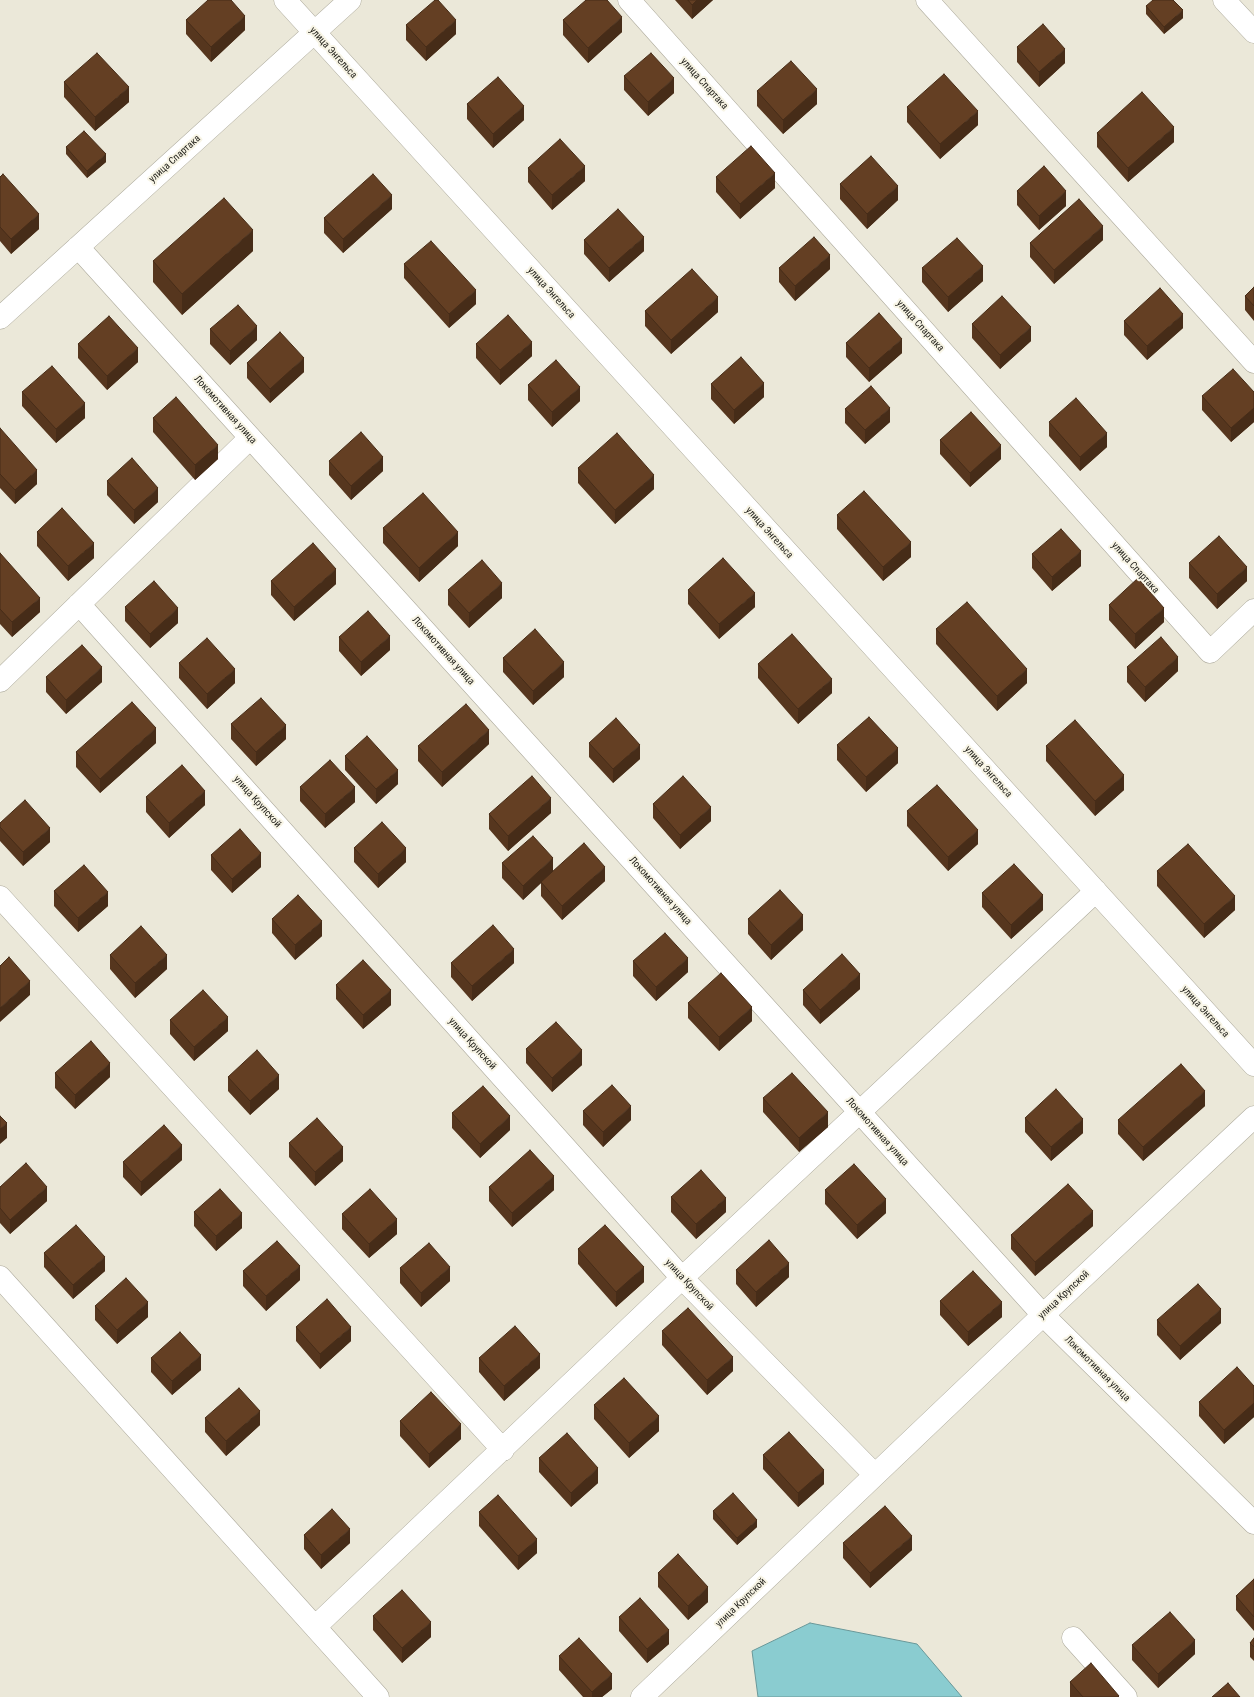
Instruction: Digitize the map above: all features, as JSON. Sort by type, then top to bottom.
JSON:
[{"type":"street","name":"улица Энгельса","points":[[285,0],[1254,1065]]},
{"type":"street","name":"улица Спартака","points":[[0,318],[350,0]]},
{"type":"street","name":"улица Спартака","points":[[630,0],[1210,652],[1254,610]]},
{"type":"street","points":[[927,0],[1254,362]]},
{"type":"street","points":[[1224,0],[1254,32]]},
{"type":"street","name":"Локомотивная улица","points":[[78,247],[1043,1315],[1254,1524]]},
{"type":"street","points":[[0,681],[250,438]]},
{"type":"street","name":"улица Крупской","points":[[79,604],[682,1278],[875,1475]]},
{"type":"street","points":[[315,1627],[503,1450],[682,1278],[1096,891]]},
{"type":"street","points":[[0,897],[503,1450]]},
{"type":"street","name":"улица Крупской","points":[[642,1697],[1043,1315],[1254,1117]]},
{"type":"street","points":[[0,1277],[378,1697]]},
{"type":"street","points":[[1073,1638],[1126,1697]]},
{"type":"water","points":[[810,1623],[917,1644],[962,1697],[758,1697],[752,1651]]},
{"type":"building","points":[[208,0],[231,0],[245,16],[211,47],[186,20]]},
{"type":"building","points":[[435,0],[438,0],[456,20],[426,47],[406,25]]},
{"type":"building","points":[[586,0],[607,0],[622,17],[588,48],[563,20]]},
{"type":"building","points":[[688,0],[697,0],[692,5]]},
{"type":"building","points":[[1153,0],[1173,0],[1183,10],[1164,27],[1146,6]]},
{"type":"building","points":[[1043,24],[1065,49],[1039,72],[1017,47]]},
{"type":"building","points":[[97,53],[129,87],[95,117],[64,82]]},
{"type":"building","points":[[651,53],[674,78],[648,102],[624,76]]},
{"type":"building","points":[[791,61],[817,89],[783,120],[757,91]]},
{"type":"building","points":[[944,74],[978,111],[940,144],[907,107]]},
{"type":"building","points":[[498,77],[524,106],[493,134],[467,104]]},
{"type":"building","points":[[1142,92],[1174,127],[1128,168],[1097,133]]},
{"type":"building","points":[[84,131],[106,154],[87,171],[66,147]]},
{"type":"building","points":[[560,139],[585,166],[552,195],[528,168]]},
{"type":"building","points":[[751,146],[775,173],[740,204],[716,177]]},
{"type":"building","points":[[871,156],[898,186],[867,214],[840,184]]},
{"type":"building","points":[[1044,166],[1066,191],[1039,216],[1017,191]]},
{"type":"building","points":[[3,174],[39,214],[11,239],[0,227],[0,177]]},
{"type":"building","points":[[373,174],[392,195],[343,239],[324,218]]},
{"type":"building","points":[[224,198],[253,230],[182,294],[153,261]]},
{"type":"building","points":[[1079,199],[1103,226],[1054,270],[1030,243]]},
{"type":"building","points":[[618,209],[644,237],[609,268],[584,240]]},
{"type":"building","points":[[814,237],[830,255],[795,286],[779,268]]},
{"type":"building","points":[[957,238],[983,266],[948,297],[922,268]]},
{"type":"building","points":[[431,241],[476,290],[449,314],[404,264]]},
{"type":"building","points":[[692,269],[718,297],[671,340],[645,311]]},
{"type":"building","points":[[1254,287],[1254,306],[1245,296]]},
{"type":"building","points":[[1160,288],[1183,314],[1147,346],[1124,321]]},
{"type":"building","points":[[1002,296],[1031,327],[1000,355],[972,324]]},
{"type":"building","points":[[238,305],[257,326],[230,351],[210,329]]},
{"type":"building","points":[[879,313],[902,339],[869,368],[846,343]]},
{"type":"building","points":[[508,315],[532,342],[500,370],[476,344]]},
{"type":"building","points":[[109,316],[138,348],[107,376],[78,344]]},
{"type":"building","points":[[280,332],[304,358],[270,389],[247,363]]},
{"type":"building","points":[[741,357],[764,383],[734,410],[711,384]]},
{"type":"building","points":[[556,360],[580,387],[552,412],[528,385]]},
{"type":"building","points":[[52,366],[85,403],[56,429],[22,392]]},
{"type":"building","points":[[1233,369],[1254,392],[1254,408],[1231,428],[1202,396]]},
{"type":"building","points":[[871,386],[890,408],[865,430],[845,409]]},
{"type":"building","points":[[176,397],[218,445],[195,465],[153,418]]},
{"type":"building","points":[[1076,398],[1107,433],[1080,457],[1049,422]]},
{"type":"building","points":[[971,412],[1001,445],[970,473],[940,440]]},
{"type":"building","points":[[0,428],[37,470],[15,490],[0,474]]},
{"type":"building","points":[[361,432],[383,457],[351,486],[329,461]]},
{"type":"building","points":[[617,433],[654,475],[615,510],[578,468]]},
{"type":"building","points":[[132,458],[158,488],[134,510],[107,481]]},
{"type":"building","points":[[864,491],[911,542],[883,567],[837,515]]},
{"type":"building","points":[[423,493],[458,532],[419,568],[383,528]]},
{"type":"building","points":[[62,508],[94,543],[68,566],[37,532]]},
{"type":"building","points":[[1061,529],[1081,551],[1052,577],[1032,554]]},
{"type":"building","points":[[1219,536],[1247,567],[1217,594],[1189,563]]},
{"type":"building","points":[[313,543],[336,569],[294,607],[271,581]]},
{"type":"building","points":[[0,553],[40,598],[12,622],[0,609]]},
{"type":"building","points":[[723,558],[755,593],[719,624],[688,590]]},
{"type":"building","points":[[482,560],[502,583],[469,613],[448,590]]},
{"type":"building","points":[[1138,578],[1164,608],[1135,634],[1109,605]]},
{"type":"building","points":[[154,581],[178,608],[150,634],[125,607]]},
{"type":"building","points":[[967,602],[1027,669],[997,696],[936,629]]},
{"type":"building","points":[[368,611],[390,636],[361,662],[339,637]]},
{"type":"building","points":[[535,629],[564,662],[533,691],[503,658]]},
{"type":"building","points":[[792,634],[832,679],[798,709],[758,664]]},
{"type":"building","points":[[1161,637],[1178,657],[1145,687],[1127,667]]},
{"type":"building","points":[[207,638],[235,669],[207,694],[179,663]]},
{"type":"building","points":[[82,645],[102,667],[66,700],[46,677]]},
{"type":"building","points":[[261,698],[286,725],[256,752],[231,724]]},
{"type":"building","points":[[132,702],[156,728],[100,779],[76,752]]},
{"type":"building","points":[[466,704],[489,730],[442,772],[418,746]]},
{"type":"building","points":[[869,717],[898,748],[866,777],[837,745]]},
{"type":"building","points":[[616,718],[640,745],[613,769],[589,743]]},
{"type":"building","points":[[1075,720],[1124,775],[1095,801],[1046,746]]},
{"type":"building","points":[[367,736],[398,770],[376,789],[345,756]]},
{"type":"building","points":[[330,760],[355,787],[325,814],[300,787]]},
{"type":"building","points":[[182,765],[205,791],[169,823],[146,797]]},
{"type":"building","points":[[532,776],[551,798],[508,836],[489,814]]},
{"type":"building","points":[[683,776],[711,807],[680,835],[653,804]]},
{"type":"building","points":[[937,785],[978,830],[948,857],[907,811]]},
{"type":"building","points":[[25,800],[50,828],[23,852],[0,827],[0,823]]},
{"type":"building","points":[[382,822],[406,848],[378,874],[354,848]]},
{"type":"building","points":[[240,829],[261,853],[232,879],[211,855]]},
{"type":"building","points":[[533,836],[553,858],[523,886],[502,863]]},
{"type":"building","points":[[584,843],[605,867],[562,906],[541,882]]},
{"type":"building","points":[[1188,844],[1235,896],[1204,924],[1157,871]]},
{"type":"building","points":[[1014,864],[1043,895],[1011,925],[982,893]]},
{"type":"building","points":[[84,865],[108,892],[78,918],[54,891]]},
{"type":"building","points":[[780,890],[803,915],[771,945],[748,919]]},
{"type":"building","points":[[298,895],[322,921],[295,945],[272,919]]},
{"type":"building","points":[[493,925],[514,949],[472,986],[451,963]]},
{"type":"building","points":[[141,926],[167,955],[135,983],[110,955]]},
{"type":"building","points":[[665,933],[688,958],[656,987],[633,961]]},
{"type":"building","points":[[842,954],[860,974],[820,1010],[803,990]]},
{"type":"building","points":[[9,957],[30,981],[0,1008],[0,966]]},
{"type":"building","points":[[363,960],[391,990],[363,1015],[336,985]]},
{"type":"building","points":[[721,973],[752,1007],[719,1037],[688,1003]]},
{"type":"building","points":[[203,990],[228,1017],[194,1047],[170,1020]]},
{"type":"building","points":[[556,1022],[582,1050],[552,1078],[526,1049]]},
{"type":"building","points":[[91,1041],[110,1063],[75,1095],[55,1073]]},
{"type":"building","points":[[257,1050],[279,1075],[250,1101],[228,1077]]},
{"type":"building","points":[[1181,1064],[1205,1091],[1143,1147],[1118,1120]]},
{"type":"building","points":[[792,1073],[828,1112],[799,1138],[763,1098]]},
{"type":"building","points":[[612,1085],[631,1106],[603,1132],[583,1111]]},
{"type":"building","points":[[483,1086],[510,1116],[480,1144],[452,1113]]},
{"type":"building","points":[[1056,1089],[1083,1119],[1051,1147],[1025,1118]]},
{"type":"building","points":[[0,1116],[7,1123],[0,1129]]},
{"type":"building","points":[[317,1118],[343,1147],[315,1172],[289,1143]]},
{"type":"building","points":[[164,1125],[182,1145],[141,1182],[123,1162]]},
{"type":"building","points":[[530,1150],[554,1176],[512,1213],[489,1187]]},
{"type":"building","points":[[26,1163],[47,1187],[10,1220],[0,1208],[0,1187]]},
{"type":"building","points":[[854,1164],[886,1199],[857,1225],[825,1190]]},
{"type":"building","points":[[701,1170],[726,1198],[696,1224],[671,1197]]},
{"type":"building","points":[[1068,1184],[1093,1211],[1035,1262],[1011,1235]]},
{"type":"building","points":[[220,1189],[242,1213],[216,1236],[194,1212]]},
{"type":"building","points":[[370,1189],[397,1219],[369,1244],[342,1214]]},
{"type":"building","points":[[76,1225],[105,1257],[73,1285],[44,1253]]},
{"type":"building","points":[[605,1225],[644,1267],[616,1292],[578,1249]]},
{"type":"building","points":[[769,1240],[789,1263],[756,1292],[736,1270]]},
{"type":"building","points":[[277,1241],[300,1266],[266,1296],[243,1271]]},
{"type":"building","points":[[429,1243],[450,1267],[421,1293],[400,1268]]},
{"type":"building","points":[[973,1271],[1002,1302],[968,1332],[940,1301]]},
{"type":"building","points":[[126,1278],[148,1302],[117,1330],[95,1306]]},
{"type":"building","points":[[1198,1284],[1221,1309],[1180,1346],[1157,1320]]},
{"type":"building","points":[[327,1299],[351,1327],[320,1354],[296,1327]]},
{"type":"building","points":[[688,1308],[733,1357],[707,1380],[662,1331]]},
{"type":"building","points":[[515,1326],[540,1354],[504,1386],[479,1358]]},
{"type":"building","points":[[180,1332],[201,1355],[172,1381],[151,1358]]},
{"type":"building","points":[[1237,1367],[1254,1386],[1254,1403],[1224,1430],[1199,1402]]},
{"type":"building","points":[[624,1378],[659,1416],[629,1443],[594,1405]]},
{"type":"building","points":[[239,1388],[260,1411],[226,1441],[205,1418]]},
{"type":"building","points":[[431,1392],[461,1424],[429,1454],[400,1421]]},
{"type":"building","points":[[789,1432],[824,1470],[798,1493],[763,1455]]},
{"type":"building","points":[[567,1433],[598,1468],[571,1493],[539,1458]]},
{"type":"building","points":[[733,1493],[757,1520],[737,1538],[713,1511]]},
{"type":"building","points":[[498,1495],[537,1539],[518,1556],[479,1512]]},
{"type":"building","points":[[885,1506],[912,1536],[870,1573],[843,1543]]},
{"type":"building","points":[[332,1509],[350,1529],[321,1555],[304,1535]]},
{"type":"building","points":[[678,1554],[708,1587],[688,1606],[658,1573]]},
{"type":"building","points":[[1254,1579],[1254,1617],[1236,1596]]},
{"type":"building","points":[[402,1590],[431,1622],[402,1648],[373,1616]]},
{"type":"building","points":[[640,1598],[669,1630],[647,1649],[619,1617]]},
{"type":"building","points":[[1170,1612],[1195,1640],[1158,1674],[1132,1645]]},
{"type":"building","points":[[579,1638],[612,1674],[592,1692],[559,1656]]},
{"type":"building","points":[[1254,1638],[1254,1647],[1250,1643]]},
{"type":"building","points":[[1091,1663],[1119,1696],[1118,1697],[1083,1697],[1070,1682]]},
{"type":"building","points":[[1228,1683],[1240,1697],[1212,1697]]}]
